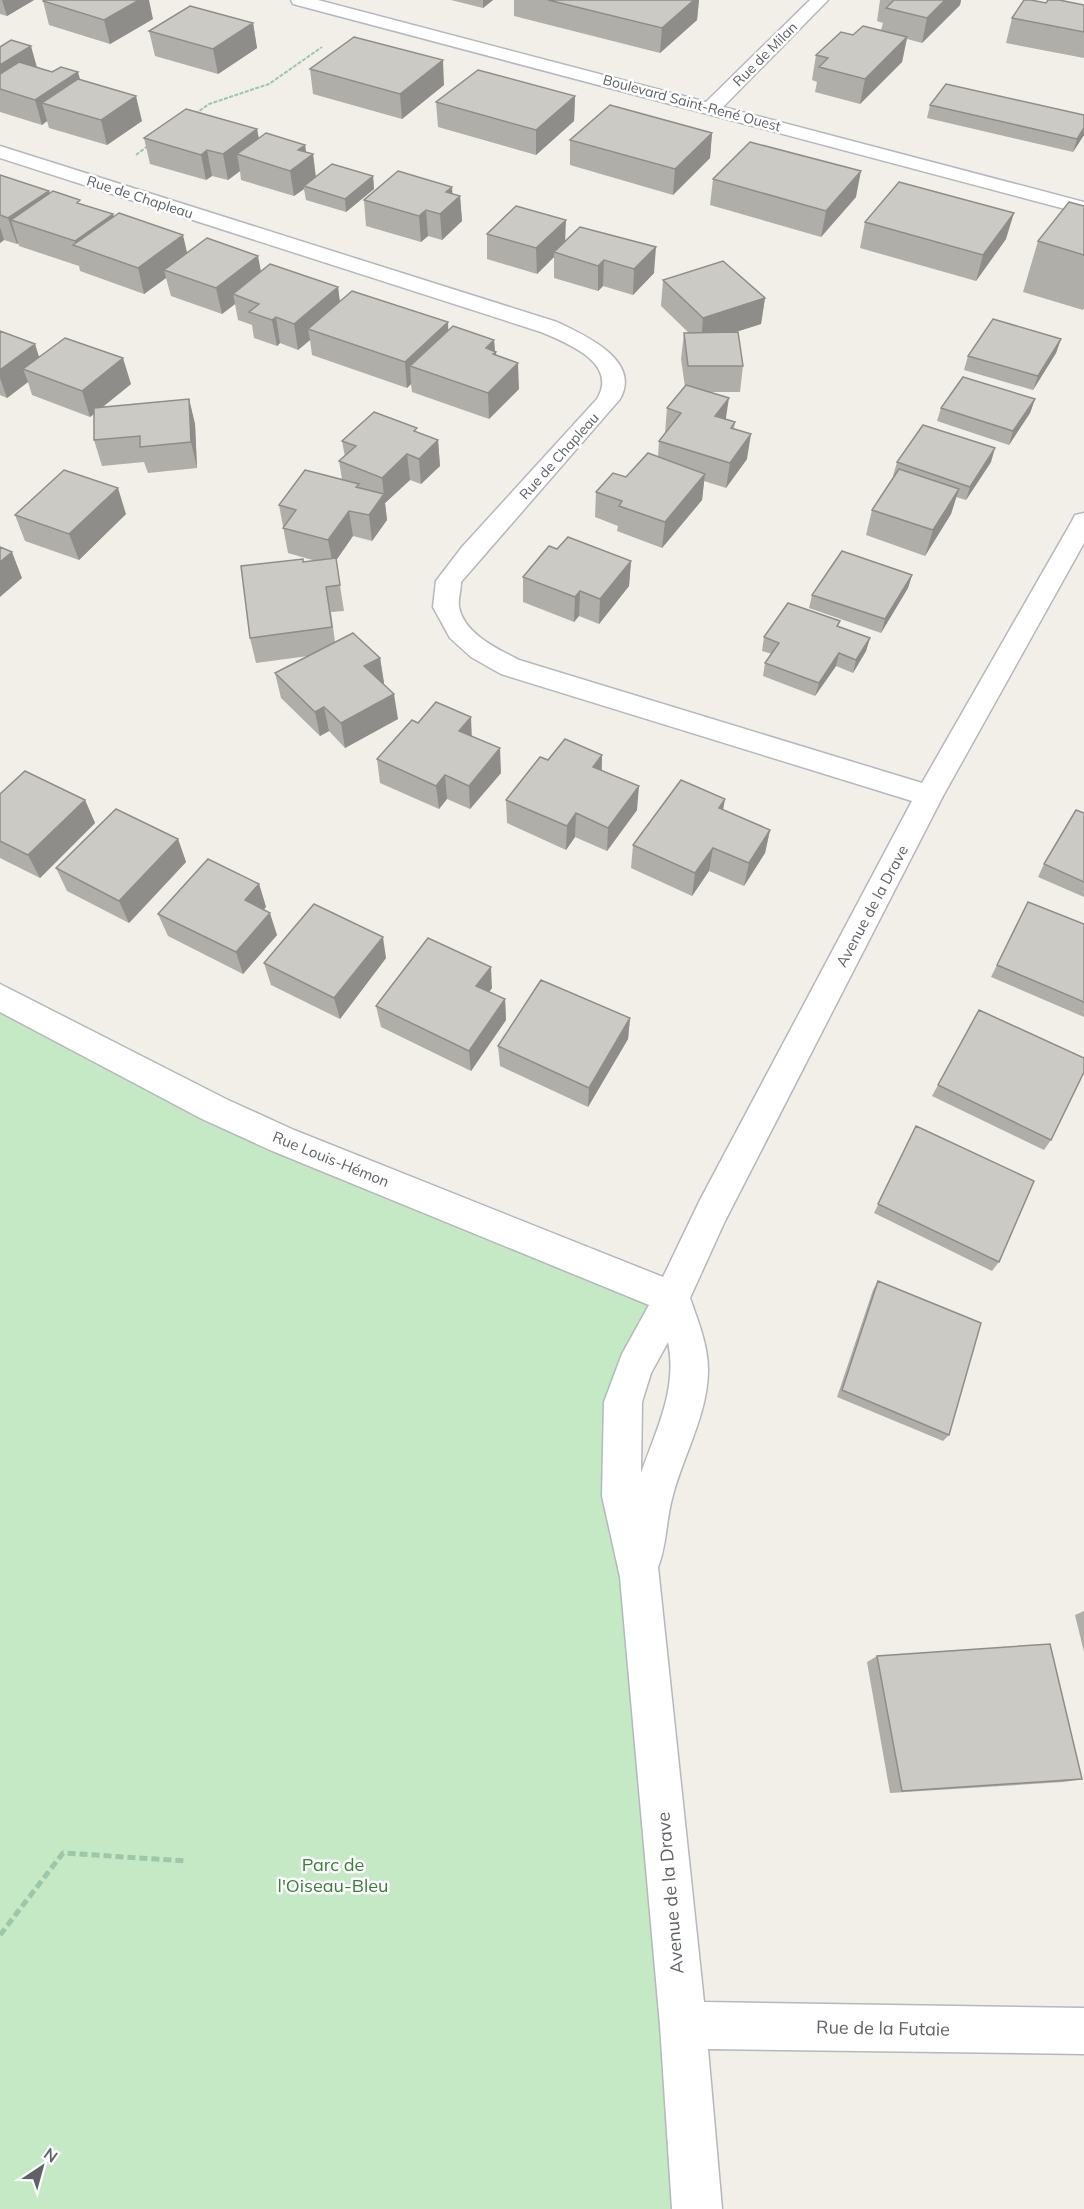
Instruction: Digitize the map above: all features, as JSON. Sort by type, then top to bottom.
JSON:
[{"type":"street","name":"Boulevard Saint-René Ouest","points":[[299,0],[1084,208]]},
{"type":"street","name":"Rue de Milan","points":[[711,108],[820,0]]},
{"type":"street","name":"Rue de Chapleau","points":[[0,152],[549,327],[578,340],[597,354],[611,370],[614,386],[603,407],[471,553],[449,581],[446,607],[459,632],[480,651],[510,667],[929,796]]},
{"type":"street","name":"Avenue de la Drave","points":[[697,2209],[683,2025],[640,1577],[621,1496],[623,1402],[635,1367],[672,1298],[712,1211],[929,796],[1084,521]]},
{"type":"street","name":"Rue Louis-Hémon","points":[[0,997],[214,1109],[282,1140],[566,1253],[672,1298]]},
{"type":"street","name":"Avenue de la Drave","points":[[640,1577],[645,1528],[659,1477],[677,1429],[690,1378],[685,1335],[672,1298]]},
{"type":"street","name":"Rue de la Futaie","points":[[683,2025],[1084,2031]]},
{"type":"path","points":[[190,117],[208,104],[269,84],[365,17]]},
{"type":"path","points":[[96,183],[152,143]]},
{"type":"path","points":[[0,1935],[63,1853],[187,1861]]},
{"type":"green space","name":"Parc de l'Oiseau-Bleu","points":[[0,997],[214,1109],[672,1298],[623,1402],[697,2209],[0,2209]]},
{"type":"building","points":[[44,0],[139,0],[104,20]]},
{"type":"building","points":[[548,0],[694,0],[662,28]]},
{"type":"building","points":[[894,0],[945,0],[927,18],[886,8]]},
{"type":"building","points":[[1024,0],[1046,3],[1048,0],[1059,0],[1084,5],[1084,32],[1012,18]]},
{"type":"building","points":[[190,6],[253,23],[213,49],[149,31]]},
{"type":"building","points":[[863,26],[907,37],[865,79],[819,67],[828,58],[816,55],[841,32],[853,35]]},
{"type":"building","points":[[354,37],[443,60],[400,94],[310,69]]},
{"type":"building","points":[[11,40],[31,46],[0,65],[0,47]]},
{"type":"building","points":[[19,62],[52,72],[61,67],[78,72],[35,100],[0,89],[0,74]]},
{"type":"building","points":[[478,70],[575,96],[536,130],[436,102]]},
{"type":"building","points":[[78,79],[136,96],[101,120],[42,103]]},
{"type":"building","points":[[946,84],[1084,115],[1084,128],[1077,139],[930,105]]},
{"type":"building","points":[[610,105],[712,133],[675,169],[570,140]]},
{"type":"building","points":[[186,109],[257,129],[223,154],[207,150],[201,155],[144,138]]},
{"type":"building","points":[[266,133],[305,145],[298,150],[313,154],[290,171],[237,154]]},
{"type":"building","points":[[750,142],[861,171],[826,211],[713,179]]},
{"type":"building","points":[[332,164],[373,176],[345,199],[304,186]]},
{"type":"building","points":[[398,171],[452,187],[446,192],[460,196],[440,214],[426,210],[419,216],[364,200]]},
{"type":"building","points":[[0,175],[49,191],[8,218],[0,215]]},
{"type":"building","points":[[899,182],[1014,213],[983,255],[865,222]]},
{"type":"building","points":[[53,191],[80,200],[77,203],[113,214],[75,241],[11,220]]},
{"type":"building","points":[[1069,202],[1084,206],[1084,255],[1038,241]]},
{"type":"building","points":[[516,206],[566,220],[536,248],[487,234]]},
{"type":"building","points":[[119,213],[183,235],[138,268],[73,245]]},
{"type":"building","points":[[580,227],[656,247],[634,269],[604,260],[598,266],[554,252]]},
{"type":"building","points":[[207,238],[258,256],[216,288],[164,270]]},
{"type":"building","points":[[723,261],[765,298],[703,318],[663,280]]},
{"type":"building","points":[[270,264],[338,287],[294,324],[276,317],[272,320],[249,312],[259,304],[233,294]]},
{"type":"building","points":[[352,291],[448,322],[405,362],[308,329]]},
{"type":"building","points":[[993,319],[1061,339],[1038,376],[968,356]]},
{"type":"building","points":[[453,326],[494,340],[486,348],[496,352],[493,354],[518,363],[488,393],[410,366]]},
{"type":"building","points":[[0,331],[35,344],[0,370]]},
{"type":"building","points":[[738,332],[743,366],[688,366],[684,333]]},
{"type":"building","points":[[65,338],[123,358],[82,391],[23,369]]},
{"type":"building","points":[[963,377],[1035,399],[1013,431],[941,408]]},
{"type":"building","points":[[686,385],[729,398],[715,416],[735,422],[731,428],[751,434],[730,463],[659,441],[681,413],[667,408]]},
{"type":"building","points":[[189,399],[191,442],[140,447],[140,436],[94,440],[94,408]]},
{"type":"building","points":[[374,412],[417,428],[414,431],[438,440],[419,459],[407,454],[382,478],[339,461],[356,446],[342,441]]},
{"type":"building","points":[[923,425],[995,448],[970,487],[897,462]]},
{"type":"building","points":[[648,453],[705,474],[665,522],[619,506],[622,501],[596,492],[613,473],[626,477]]},
{"type":"building","points":[[899,469],[959,489],[933,530],[872,510]]},
{"type":"building","points":[[64,470],[118,488],[69,534],[15,515]]},
{"type":"building","points":[[305,470],[359,484],[356,487],[384,494],[369,515],[349,511],[328,540],[283,528],[296,510],[279,505]]},
{"type":"building","points":[[568,537],[631,561],[600,599],[580,591],[575,597],[523,577],[549,546],[557,549]]},
{"type":"building","points":[[0,547],[12,552],[0,562]]},
{"type":"building","points":[[842,551],[912,575],[885,619],[812,595]]},
{"type":"building","points":[[336,558],[340,585],[326,587],[332,627],[250,638],[241,566]]},
{"type":"building","points":[[788,603],[840,621],[837,626],[870,638],[856,660],[839,653],[819,683],[765,663],[779,643],[764,637]]},
{"type":"building","points":[[353,633],[380,658],[364,666],[394,694],[341,723],[324,707],[315,712],[275,673]]},
{"type":"building","points":[[436,702],[471,717],[459,731],[500,748],[469,786],[445,775],[436,786],[377,759],[412,720],[418,723]]},
{"type":"building","points":[[565,739],[602,755],[593,767],[639,786],[608,828],[576,813],[567,826],[506,800],[540,757],[548,760]]},
{"type":"building","points":[[25,771],[85,800],[28,855],[0,841],[0,794]]},
{"type":"building","points":[[681,780],[725,799],[719,808],[770,830],[749,863],[713,848],[695,873],[633,845]]},
{"type":"building","points":[[116,809],[178,839],[119,901],[56,868]]},
{"type":"building","points":[[1076,810],[1084,813],[1084,882],[1044,864]]},
{"type":"building","points":[[208,859],[259,884],[245,900],[270,913],[236,952],[158,914]]},
{"type":"building","points":[[1028,902],[1084,924],[1084,1002],[997,965]]},
{"type":"building","points":[[314,904],[383,937],[334,998],[264,963]]},
{"type":"building","points":[[428,938],[491,967],[476,986],[505,999],[469,1051],[376,1006]]},
{"type":"building","points":[[541,980],[630,1018],[589,1088],[498,1046]]},
{"type":"building","points":[[979,1010],[1084,1058],[1084,1072],[1051,1140],[938,1085]]},
{"type":"building","points":[[916,1126],[1034,1181],[999,1262],[878,1204]]},
{"type":"building","points":[[878,1281],[981,1323],[949,1435],[842,1390]]},
{"type":"building","points":[[1050,1644],[1082,1779],[902,1791],[877,1656]]}]
